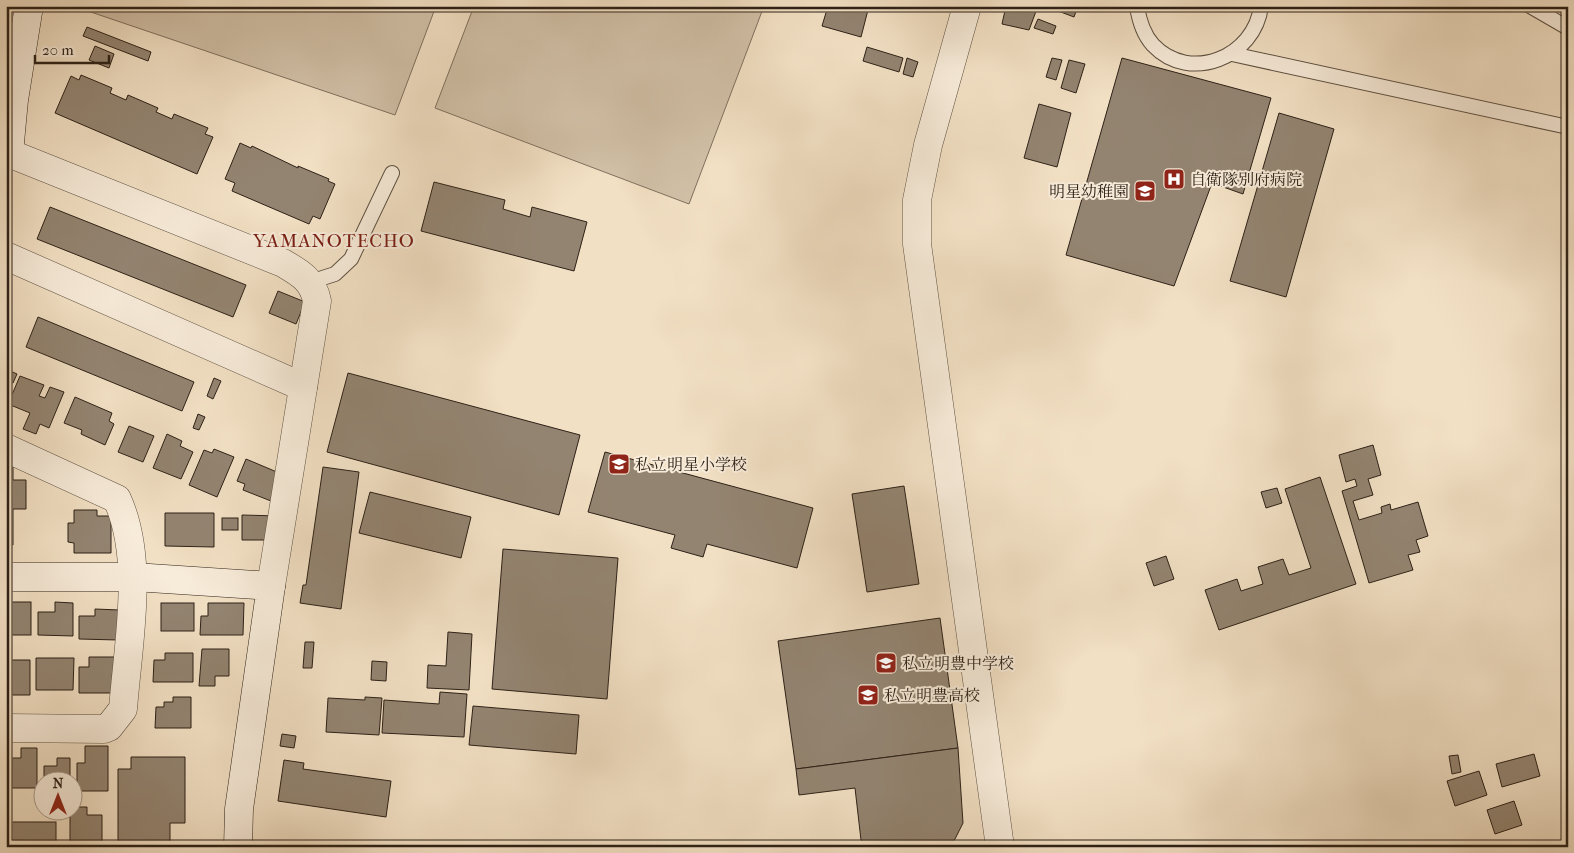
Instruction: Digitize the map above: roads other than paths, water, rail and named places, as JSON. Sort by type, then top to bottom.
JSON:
[{"type":"street","points":[[29,6],[14,100],[7,161],[283,264],[301,274],[310,282],[317,301],[271,586],[239,809],[238,847]]},
{"type":"street","points":[[967,6],[928,144],[917,200],[917,244],[1000,847]]},
{"type":"street","points":[[6,256],[303,386]]},
{"type":"street","points":[[6,448],[117,499],[125,516],[134,577],[121,715],[109,727],[104,729],[6,728]]},
{"type":"street","points":[[6,577],[134,577],[271,586]]},
{"type":"lane","points":[[1137,6],[1142,28],[1154,45],[1171,57],[1192,63],[1213,62],[1232,54],[1246,42],[1256,26],[1261,6]]},
{"type":"lane","points":[[1530,6],[1568,28]]},
{"type":"lane","points":[[1232,54],[1568,127]]},
{"type":"lane","points":[[310,282],[335,274],[352,259],[392,173]]},
{"type":"place","name":"自衛隊別府病院","points":[[1174,179]]},
{"type":"place","name":"明星幼稚園","points":[[1145,191]]},
{"type":"place","name":"私立明星小学校","points":[[619,464]]},
{"type":"place","name":"私立明豊中学校","points":[[886,663]]},
{"type":"place","name":"私立明豊高校","points":[[868,695]]},
{"type":"district","name":"YAMANOTECHO","points":[[334,240]]}]
